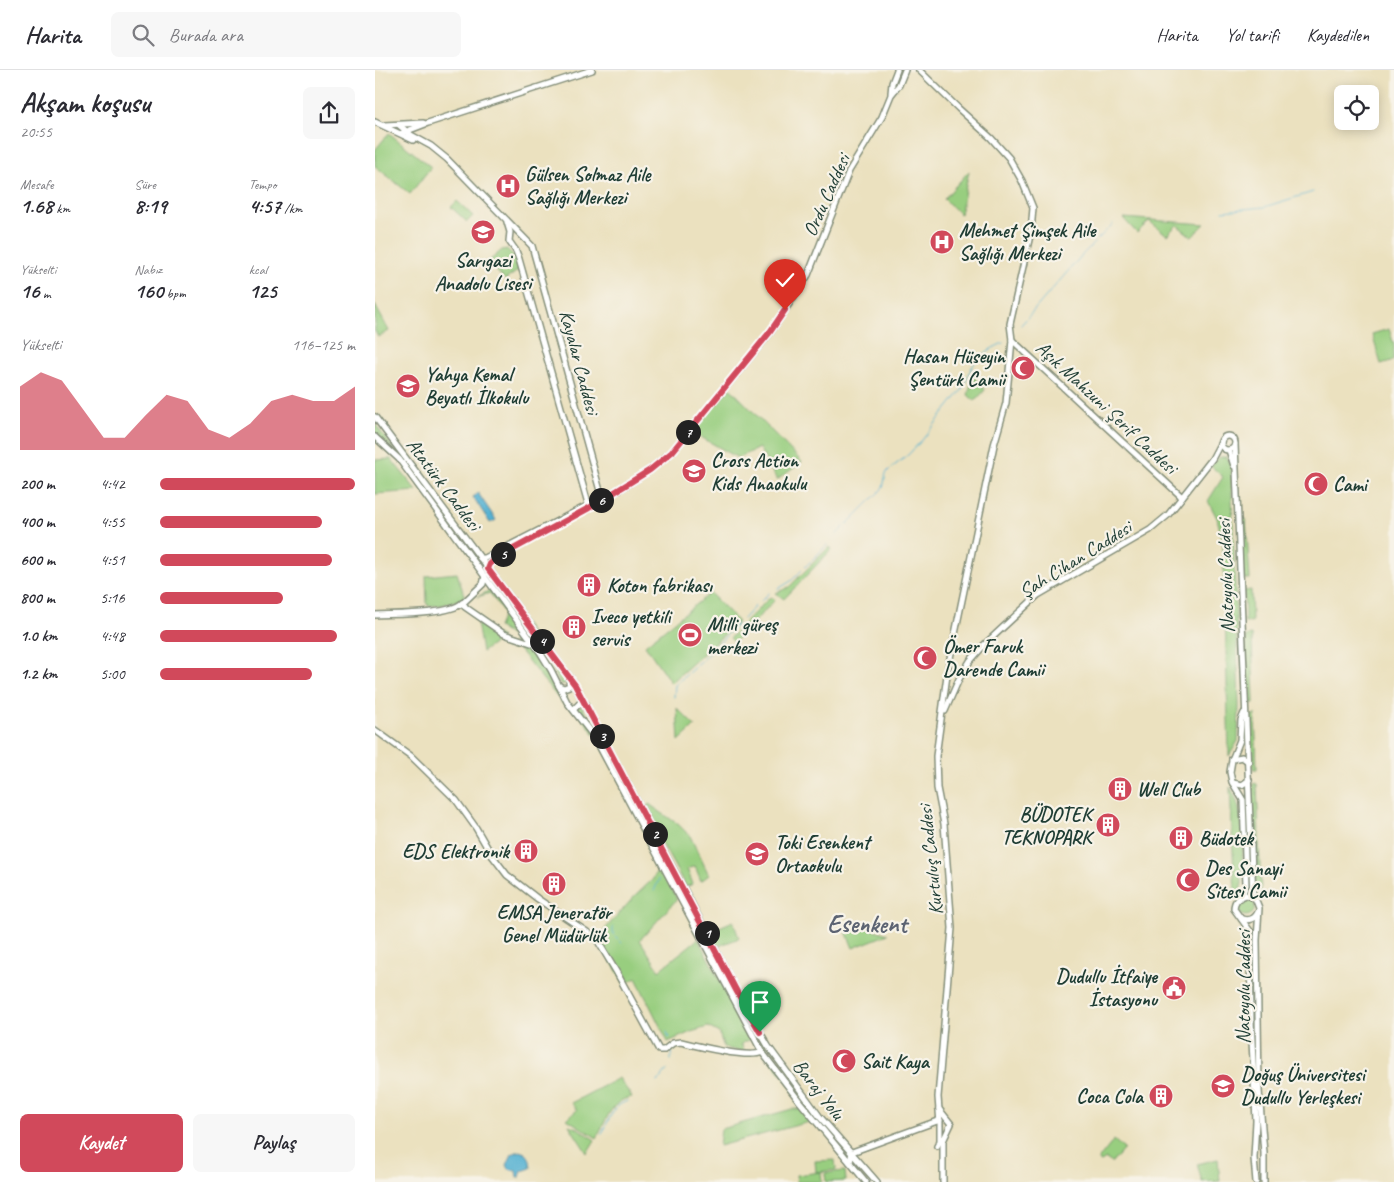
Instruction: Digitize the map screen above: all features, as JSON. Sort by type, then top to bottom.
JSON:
[{"type":"main road","points":[[401,130],[592,70]]},
{"type":"main road","points":[[891,95],[892,83],[897,70]]},
{"type":"main road","points":[[891,95],[899,85],[905,70]]},
{"type":"main road","name":"Kurtuluş Caddesi","points":[[919,70],[991,138],[1009,158],[1022,181],[1033,208],[1031,231],[1010,324],[1012,340],[1005,403],[994,445],[946,680],[936,756],[937,788],[945,824],[952,928],[939,1073],[940,1140],[937,1146]]},
{"type":"main road","name":"Ordu Caddesi","points":[[488,569],[490,564],[497,558],[650,470],[672,452],[770,332],[808,275],[849,171],[882,117],[891,95]]},
{"type":"main road","points":[[401,130],[428,122]]},
{"type":"main road","points":[[378,123],[401,130],[437,150],[506,220],[510,232],[509,241],[513,246],[523,273],[588,506]]},
{"type":"main road","name":"Kayalar Caddesi","points":[[506,220],[532,246],[602,498]]},
{"type":"main road","name":"Aşık Mahzuni Şerif Caddesi","points":[[1012,340],[1182,497]]},
{"type":"main road","name":"Atatürk Caddesi","points":[[376,420],[488,569]]},
{"type":"main road","name":"Atatürk Caddesi","points":[[375,436],[399,459],[485,576]]},
{"type":"main road","points":[[1230,436],[1235,440],[1233,448],[1212,459],[1223,438],[1230,436]]},
{"type":"main road","points":[[1221,442],[1222,446],[1227,450],[1236,470]]},
{"type":"main road","name":"Natoyolu Caddesi","points":[[1235,444],[1245,710],[1250,780],[1253,897]]},
{"type":"main road","name":"Şah Cihan Caddesi","points":[[943,714],[970,661],[984,645],[1038,595],[1150,530],[1168,515],[1212,459]]},
{"type":"main road","name":"Ordu Caddesi","points":[[480,558],[485,558],[588,506]]},
{"type":"main road","name":"Baraj Yolu","points":[[488,569],[570,678],[586,704],[737,992],[768,1046],[821,1117],[877,1182]]},
{"type":"main road","points":[[375,616],[445,610],[463,605],[483,584],[485,576]]},
{"type":"main road","name":"Baraj Yolu","points":[[485,576],[535,644],[567,702],[595,738],[762,1052],[800,1102],[866,1182]]},
{"type":"main road","points":[[463,605],[504,634],[535,644]]},
{"type":"main road","points":[[559,686],[564,688],[569,686],[570,678]]},
{"type":"main road","points":[[946,680],[947,686],[950,688],[956,686]]},
{"type":"main road","points":[[574,709],[580,703],[586,704]]},
{"type":"main road","name":"Natoyolu Caddesi","points":[[1242,896],[1246,885],[1243,800],[1230,772],[1232,760],[1238,748],[1241,720],[1245,710]]},
{"type":"main road","points":[[375,730],[411,756],[456,800],[507,875],[569,921],[596,938],[659,1050],[664,1050],[673,1043],[681,1042],[728,1051],[758,1054],[762,1052]]},
{"type":"main road","points":[[1232,760],[1236,757],[1242,757],[1249,762]]},
{"type":"main road","points":[[1233,782],[1242,786],[1250,780]]},
{"type":"main road","points":[[679,896],[686,893]]},
{"type":"main road","points":[[1242,896],[1253,897],[1259,904],[1259,912],[1250,920],[1242,919],[1236,913],[1235,905],[1238,898],[1242,896]]},
{"type":"main road","name":"Natoyolu Caddesi","points":[[1259,912],[1257,940],[1259,1090],[1264,1153],[1264,1182]]},
{"type":"main road","name":"Natoyolu Caddesi","points":[[1242,919],[1250,931],[1251,1021],[1256,1121],[1255,1182]]},
{"type":"main road","points":[[939,1109],[951,1124],[943,1141],[943,1182]]},
{"type":"main road","points":[[850,1162],[851,1152],[948,1119]]},
{"type":"main road","points":[[940,1123],[943,1130],[949,1128]]},
{"type":"green space","points":[[389,133],[431,167],[410,194],[375,166],[375,150]]},
{"type":"green space","points":[[969,171],[960,214],[944,199]]},
{"type":"green space","points":[[457,201],[473,216],[467,222],[451,207]]},
{"type":"green space","points":[[1123,218],[1205,224],[1192,237],[1177,225],[1167,235],[1149,221],[1137,233]]},
{"type":"green space","points":[[507,249],[514,256],[519,270],[505,280],[488,262],[502,250]]},
{"type":"green space","points":[[375,305],[389,331],[378,337],[375,331]]},
{"type":"green space","points":[[1389,329],[1394,345],[1394,360],[1381,364],[1372,334]]},
{"type":"green space","points":[[973,376],[985,390],[975,401],[968,395]]},
{"type":"green space","points":[[730,388],[802,462],[777,480],[759,448],[738,458],[692,432]]},
{"type":"green space","points":[[375,424],[565,679],[565,684],[560,684],[553,668],[524,626],[394,451],[375,433]]},
{"type":"green space","points":[[1220,457],[1227,457],[1231,465],[1239,705],[1238,741],[1229,756],[1223,543],[1217,518],[1208,501],[1223,477],[1211,466]]},
{"type":"green space","points":[[391,459],[417,491],[375,494],[375,460]]},
{"type":"green space","points":[[1246,519],[1250,579],[1244,579],[1240,520]]},
{"type":"green space","points":[[829,547],[832,549],[784,599],[776,593],[789,587]]},
{"type":"green space","points":[[457,573],[465,598],[442,605],[428,606],[426,576]]},
{"type":"green space","points":[[492,589],[526,637],[510,635],[498,627],[504,613],[490,593],[477,597]]},
{"type":"green space","points":[[1251,590],[1252,622],[1245,622],[1244,591]]},
{"type":"green space","points":[[710,593],[738,622],[671,683],[645,645]]},
{"type":"green space","points":[[770,597],[775,600],[734,642],[730,638]]},
{"type":"green space","points":[[477,623],[502,638],[482,652]]},
{"type":"green space","points":[[1252,635],[1254,703],[1248,703],[1246,636]]},
{"type":"green space","points":[[512,641],[525,645],[537,656],[562,703]]},
{"type":"green space","points":[[578,706],[582,706],[681,888],[679,889],[597,737],[576,710]]},
{"type":"green space","points":[[677,708],[695,726],[679,741]]},
{"type":"green space","points":[[1255,713],[1257,769],[1253,769],[1250,718]]},
{"type":"green space","points":[[1254,783],[1257,784],[1261,893],[1256,890],[1252,792]]},
{"type":"green space","points":[[1230,787],[1239,809],[1243,847],[1242,884],[1240,890],[1235,895]]},
{"type":"green space","points":[[649,804],[679,825],[690,836],[709,875],[701,881],[695,866],[687,869],[693,884],[686,887],[644,811]]},
{"type":"green space","points":[[661,869],[677,899],[640,940],[659,970],[698,939],[751,1039],[741,1044],[745,1052],[724,1048],[719,1033],[708,1027],[668,1042],[636,978],[625,984],[597,938],[653,879],[656,872]]},
{"type":"green space","points":[[1246,898],[1252,901],[1255,907],[1252,913],[1246,916],[1240,913],[1237,907],[1240,901]]},
{"type":"green space","points":[[686,899],[770,1054],[795,1089],[833,1134],[831,1135],[768,1056],[684,900]]},
{"type":"green space","points":[[733,921],[739,938],[716,947],[708,932]]},
{"type":"green space","points":[[858,925],[888,934],[853,948],[845,929]]},
{"type":"green space","points":[[619,1078],[632,1097],[619,1102],[614,1107],[606,1118],[597,1138],[567,1119],[577,1110],[571,1103]]},
{"type":"green space","points":[[792,1109],[802,1109],[813,1121],[719,1146],[721,1129]]},
{"type":"green space","points":[[569,1125],[579,1129],[595,1140],[587,1153]]},
{"type":"green space","points":[[1114,1140],[1124,1149],[1112,1163],[1106,1159],[1101,1162],[1098,1160]]},
{"type":"green space","points":[[1218,1159],[1220,1181],[1202,1182],[1197,1164]]},
{"type":"green space","points":[[835,1160],[836,1170],[816,1172],[815,1161]]},
{"type":"green space","points":[[845,1171],[846,1181],[826,1182],[825,1173]]},
{"type":"green space","points":[[821,1172],[822,1182],[797,1182],[796,1175]]},
{"type":"water","points":[[478,493],[496,520],[490,523],[473,497]]},
{"type":"water","points":[[519,1151],[528,1156],[531,1168],[522,1171],[520,1177],[517,1177],[516,1171],[509,1169],[507,1165],[512,1154]]},
{"type":"waterway","points":[[1223,211],[1264,207],[1313,192]]},
{"type":"waterway","points":[[1021,325],[1083,254],[1113,224]]},
{"type":"waterway","points":[[837,534],[883,488],[886,473],[908,455],[923,439],[962,390],[976,361],[988,351],[1003,343]]},
{"type":"waterway","points":[[778,589],[791,581],[827,545]]},
{"type":"waterway","points":[[761,601],[769,593]]},
{"type":"waterway","points":[[743,619],[755,606]]},
{"type":"waterway","points":[[674,697],[675,685],[710,653],[737,624]]},
{"type":"waterway","points":[[654,891],[659,879]]},
{"type":"waterway","points":[[613,927],[613,934],[622,943]]},
{"type":"waterway","points":[[667,1032],[669,1038]]},
{"type":"waterway","points":[[671,1060],[672,1048]]},
{"type":"waterway","points":[[657,1082],[668,1069]]},
{"type":"waterway","points":[[602,1134],[618,1106],[628,1101]]},
{"type":"place","name":"Gülsen Solmaz Aile Sağlığı Merkezi","points":[[508,186]]},
{"type":"place","name":"Sarıgazi Anadolu Lisesi","points":[[483,232]]},
{"type":"place","name":"Mehmet Şimşek Aile Sağlığı Merkezi","points":[[942,242]]},
{"type":"place","name":"Hasan Hüseyin Şentürk Camii","points":[[1023,368]]},
{"type":"place","name":"Yahya Kemal Beyatlı İlkokulu","points":[[408,386]]},
{"type":"place","name":"Cross Action Kids Anaokulu","points":[[694,471]]},
{"type":"place","name":"Cami","points":[[1316,484]]},
{"type":"place","name":"Koton fabrikası","points":[[589,585]]},
{"type":"place","name":"Iveco yetkili servis","points":[[574,627]]},
{"type":"place","name":"Milli güreş merkezi","points":[[690,635]]},
{"type":"place","name":"Ömer Faruk Darende Camii","points":[[925,658]]},
{"type":"place","name":"Well Club","points":[[1120,789]]},
{"type":"place","name":"BÜDOTEK TEKNOPARK","points":[[1108,825]]},
{"type":"place","name":"Büdotek","points":[[1181,838]]},
{"type":"place","name":"EDS Elektronik","points":[[526,851]]},
{"type":"place","name":"Toki Esenkent Ortaokulu","points":[[757,854]]},
{"type":"place","name":"Des Sanayi Sitesi Camii","points":[[1188,880]]},
{"type":"place","name":"EMSA Jeneratör Genel Müdürlük","points":[[554,884]]},
{"type":"place","name":"Dudullu İtfaiye İstasyonu","points":[[1174,988]]},
{"type":"place","name":"Sait Kaya","points":[[844,1061]]},
{"type":"place","name":"Doğuş Üniversitesi Dudullu Yerleşkesi","points":[[1223,1086]]},
{"type":"place","name":"Coca Cola","points":[[1161,1096]]},
{"type":"district","name":"Esenkent","points":[[867,923]]},
{"type":"route","points":[[760,1032],[575,685],[488,569],[490,564],[497,558],[589,508],[602,498],[650,470],[672,452],[770,332],[785,310]]}]
